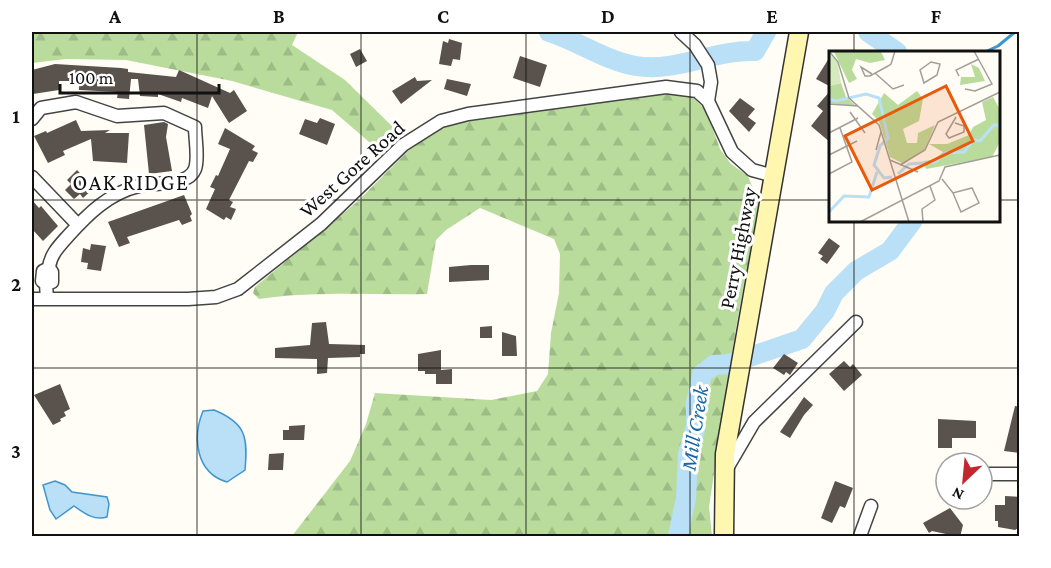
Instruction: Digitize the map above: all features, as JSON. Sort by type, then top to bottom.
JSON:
[{"type":"main road","name":"Perry Highway","points":[[724,537],[724,474],[739,371],[799,32]]},
{"type":"street","points":[[681,32],[695,45],[708,65],[711,82],[708,101],[736,158],[752,170],[774,177]]},
{"type":"street","name":"West Gore Road","points":[[32,299],[179,300],[216,297],[238,289],[321,224],[403,145],[441,120],[468,114],[666,87],[697,91],[708,101]]},
{"type":"street","points":[[32,119],[41,108],[76,102],[117,116],[164,112],[195,127],[196,167],[189,176],[171,182],[138,186],[98,206],[56,250],[49,268],[52,272],[52,282],[46,284],[47,299]]},
{"type":"street","points":[[32,177],[78,225]]},
{"type":"street","points":[[724,474],[754,422],[856,322]]},
{"type":"street","points":[[994,474],[1020,474]]},
{"type":"street","points":[[860,537],[871,506]]},
{"type":"green space","points":[[32,32],[298,32],[292,45],[345,80],[403,137],[383,154],[332,110],[232,81],[126,60],[66,59],[32,63]]},
{"type":"green space","points":[[673,92],[689,94],[706,110],[720,149],[731,164],[748,176],[759,204],[736,328],[709,507],[712,536],[292,536],[350,461],[366,424],[375,393],[491,400],[537,391],[548,374],[551,333],[559,293],[560,254],[554,239],[480,208],[446,230],[436,240],[427,294],[322,294],[259,299],[253,293],[255,287],[358,201],[420,139],[434,130],[463,122]]},
{"type":"water","points":[[214,410],[233,420],[243,432],[245,440],[245,470],[227,482],[209,471],[199,453],[198,432],[203,411]]},
{"type":"water","points":[[55,481],[65,485],[72,492],[107,497],[109,504],[107,517],[93,517],[74,506],[56,519],[50,510],[43,485]]},
{"type":"building","points":[[449,39],[462,43],[460,60],[453,59],[451,66],[439,64],[443,41],[448,43]]},
{"type":"building","points":[[360,49],[367,61],[356,67],[350,54]]},
{"type":"building","points":[[520,56],[547,65],[540,87],[513,78]]},
{"type":"building","points":[[829,58],[829,86],[816,79]]},
{"type":"building","points":[[55,64],[121,68],[128,69],[128,72],[176,77],[179,70],[230,93],[234,90],[247,111],[229,123],[212,96],[208,108],[182,98],[181,102],[158,94],[158,97],[140,96],[138,79],[131,79],[129,99],[117,98],[118,92],[79,90],[79,82],[68,81],[59,81],[59,90],[33,94],[32,70]]},
{"type":"building","points":[[415,77],[417,81],[432,80],[401,104],[392,91]]},
{"type":"building","points":[[447,79],[471,84],[467,96],[444,89]]},
{"type":"building","points":[[829,92],[829,141],[811,126],[823,111],[817,106]]},
{"type":"building","points":[[740,98],[755,109],[748,117],[756,123],[749,132],[729,111]]},
{"type":"building","points":[[320,118],[335,124],[327,145],[299,134],[305,119],[317,123]]},
{"type":"building","points":[[76,120],[81,131],[110,130],[105,133],[129,133],[127,163],[93,161],[91,139],[63,151],[65,155],[48,163],[34,136],[46,131],[47,133]]},
{"type":"building","points":[[164,122],[168,124],[166,137],[172,171],[149,174],[144,125]]},
{"type":"building","points":[[225,128],[255,146],[252,150],[258,153],[253,162],[249,161],[229,200],[233,202],[230,207],[236,209],[231,220],[226,217],[224,220],[206,209],[215,189],[210,187],[216,175],[218,176],[230,149],[218,144]]},
{"type":"building","points":[[77,170],[94,188],[83,198],[80,194],[74,199],[65,190],[71,184],[67,180]]},
{"type":"building","points":[[184,195],[192,214],[190,216],[192,221],[182,225],[179,220],[127,237],[130,243],[119,247],[108,222]]},
{"type":"building","points":[[32,200],[39,208],[41,206],[58,226],[43,241],[32,229]]},
{"type":"building","points":[[829,238],[840,246],[827,264],[820,259],[823,256],[818,253]]},
{"type":"building","points":[[91,244],[106,246],[101,271],[87,269],[88,263],[81,262],[83,248],[90,250]]},
{"type":"building","points":[[489,265],[489,280],[449,282],[449,267]]},
{"type":"building","points":[[326,322],[329,344],[365,345],[365,354],[360,354],[360,357],[328,358],[327,373],[317,374],[317,359],[275,358],[275,348],[310,345],[312,323]]},
{"type":"building","points":[[492,326],[492,338],[480,338],[480,327]]},
{"type":"building","points":[[502,332],[516,336],[517,356],[502,356]]},
{"type":"building","points":[[441,350],[441,370],[452,369],[452,384],[436,384],[436,374],[425,374],[425,371],[418,371],[418,354]]},
{"type":"building","points":[[784,354],[798,363],[790,375],[786,372],[784,375],[773,368]]},
{"type":"building","points":[[844,361],[850,367],[853,364],[862,375],[844,391],[829,374]]},
{"type":"building","points":[[60,384],[70,409],[64,412],[66,416],[60,419],[61,421],[53,425],[34,395]]},
{"type":"building","points":[[804,397],[813,405],[790,438],[780,432]]},
{"type":"building","points":[[1015,406],[1020,407],[1020,453],[1004,451]]},
{"type":"building","points":[[938,419],[976,421],[976,438],[952,438],[952,448],[938,448]]},
{"type":"building","points":[[305,425],[304,440],[283,440],[283,430],[289,430],[289,426]]},
{"type":"building","points":[[284,453],[283,470],[268,470],[269,454]]},
{"type":"building","points":[[835,481],[853,488],[845,508],[840,506],[832,523],[821,518]]},
{"type":"building","points":[[1005,496],[1020,497],[1020,527],[1015,530],[998,527],[998,521],[995,521],[995,505],[1005,505]]},
{"type":"building","points":[[945,511],[952,511],[963,525],[960,537],[946,537],[946,534],[932,531],[929,533],[923,523]]},
{"type":"waterway","name":"Mill Creek","points":[[549,32],[614,60],[636,66],[651,67],[681,64],[726,53],[755,51],[766,32]]},
{"type":"waterway","name":"Mill Creek","points":[[868,32],[896,51]]},
{"type":"waterway","name":"Mill Creek","points":[[987,51],[998,46],[1015,32]]},
{"type":"waterway","name":"Mill Creek","points":[[678,536],[686,498],[688,454],[696,426],[696,402],[702,374],[714,365],[729,364],[802,339],[825,311],[834,293],[856,271],[890,251],[912,222]]},
{"type":"district","name":"OAK RIDGE","points":[[131,182]]}]
